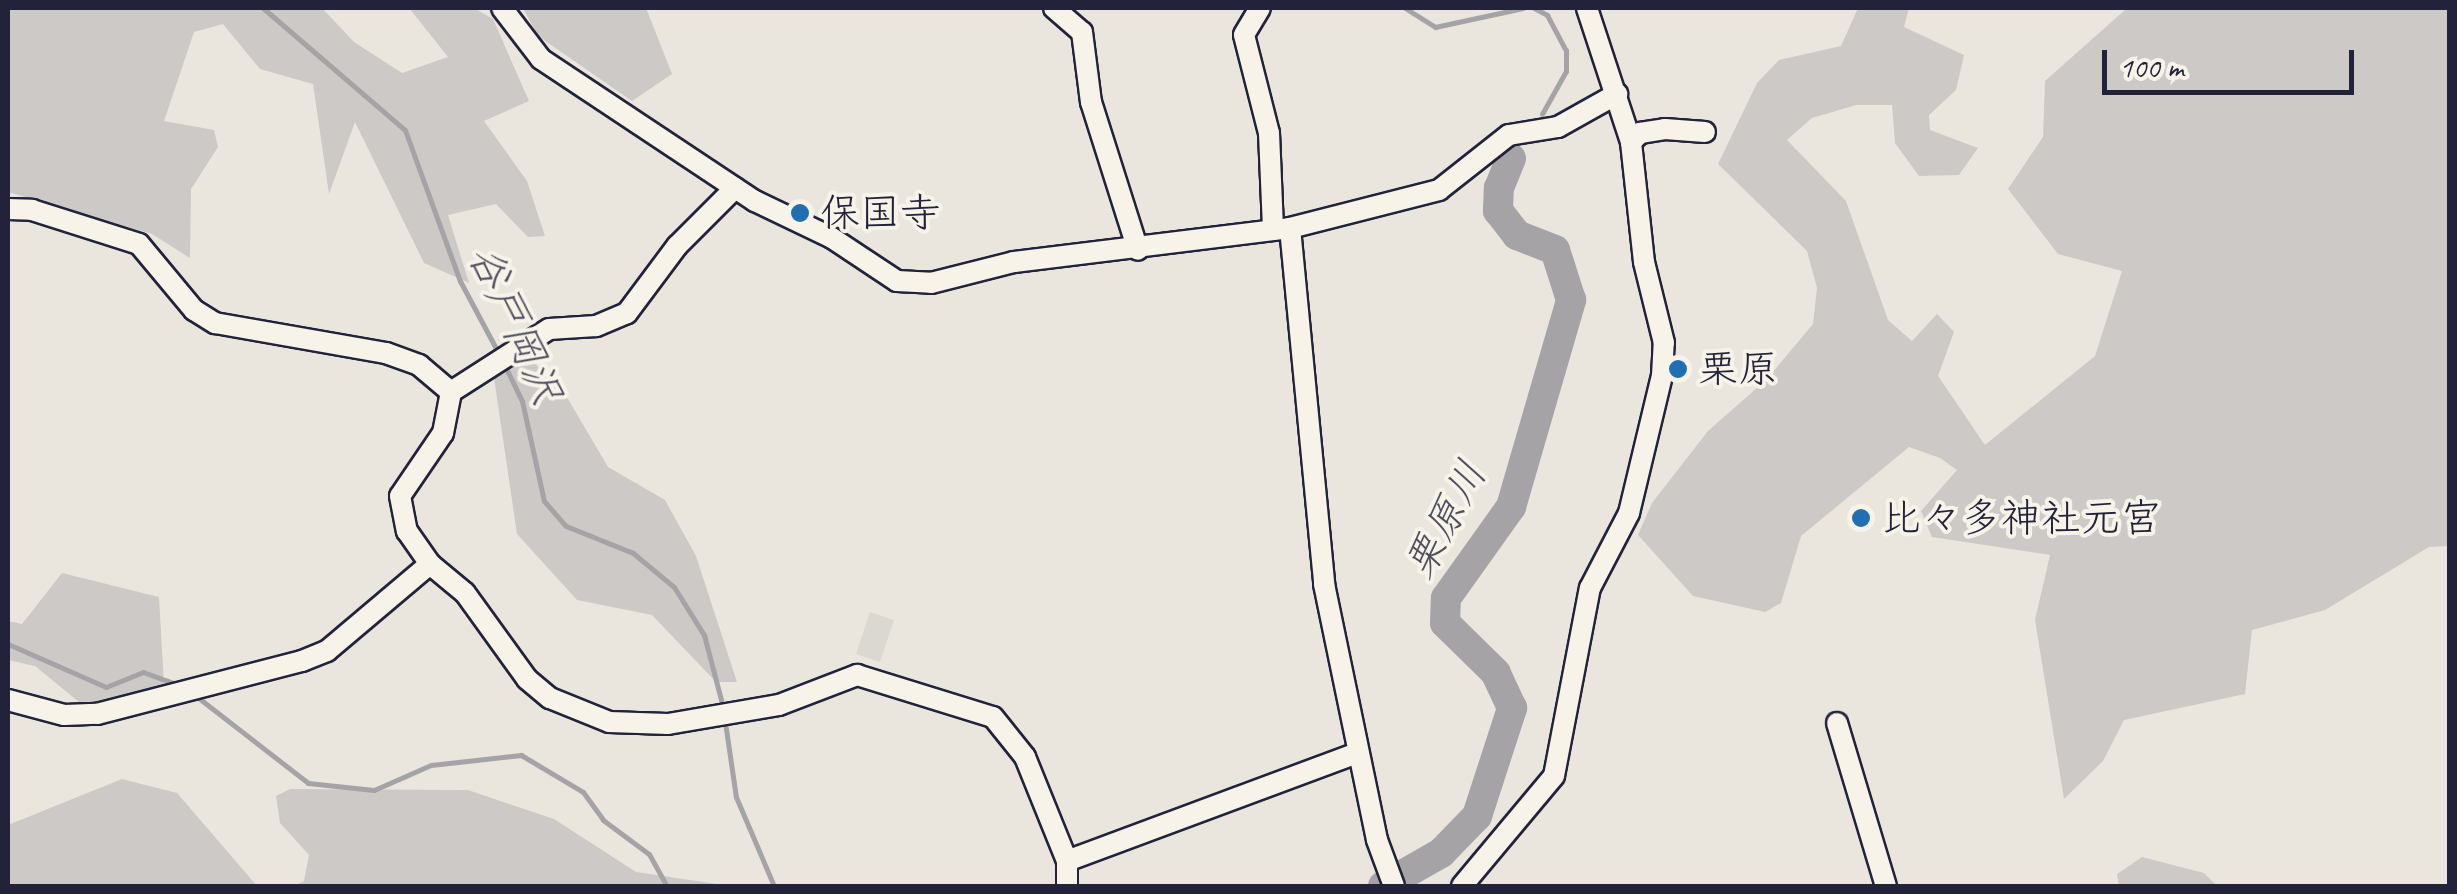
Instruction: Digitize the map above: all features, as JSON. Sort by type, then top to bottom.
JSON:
[{"type":"street","points":[[502,8],[541,58],[735,188],[897,281],[931,283],[1014,262],[1138,250],[1282,229],[1440,190],[1509,135],[1558,127],[1616,94]]},
{"type":"street","points":[[1054,8],[1082,32],[1092,102],[1138,250]]},
{"type":"street","points":[[1260,8],[1244,35],[1269,133],[1324,584],[1358,752],[1394,886]]},
{"type":"street","points":[[1462,886],[1554,776],[1590,588],[1628,513],[1662,376],[1664,344],[1644,262],[1630,142],[1587,8]]},
{"type":"street","points":[[1630,142],[1640,133],[1664,129],[1705,132]]},
{"type":"street","points":[[451,392],[492,370],[550,329],[596,326],[627,313],[677,246],[735,188]]},
{"type":"street","points":[[8,209],[32,210],[138,244],[194,310],[216,323],[386,353],[419,365],[451,392]]},
{"type":"street","points":[[451,392],[443,433],[412,474],[399,506],[430,564],[466,593],[527,678],[550,698],[608,722],[668,724],[780,705],[857,675],[993,717],[1025,757],[1067,861],[1068,886]]},
{"type":"street","points":[[8,700],[64,716],[97,714],[302,661],[336,645],[430,564]]},
{"type":"street","points":[[1837,722],[1886,886]]},
{"type":"street","points":[[1067,861],[1358,752]]},
{"type":"shaded area","points":[[8,8],[322,8],[354,42],[402,73],[448,57],[409,8],[474,8],[493,19],[529,101],[484,121],[527,181],[545,236],[528,237],[496,204],[448,215],[469,283],[424,263],[355,122],[329,194],[313,84],[260,69],[223,24],[194,32],[164,121],[214,130],[218,147],[191,189],[190,258],[152,234],[8,192]]},
{"type":"shaded area","points":[[523,8],[646,8],[672,74],[632,101],[538,36]]},
{"type":"shaded area","points":[[1858,8],[1909,8],[1904,27],[1964,55],[1956,90],[1929,115],[1930,130],[1978,148],[1959,175],[1919,176],[1895,143],[1892,105],[1856,105],[1812,118],[1787,140],[1846,201],[1888,320],[1912,341],[1937,314],[1954,332],[1938,376],[1985,445],[2095,356],[2122,271],[2058,254],[2008,189],[2043,137],[2045,81],[2126,9],[2449,8],[2449,546],[2429,547],[2325,610],[2252,630],[2245,694],[2124,720],[2103,761],[2064,799],[2035,620],[2050,555],[1932,537],[1921,511],[1957,470],[1940,458],[1909,447],[1801,536],[1781,603],[1765,612],[1693,596],[1638,535],[1652,503],[1708,431],[1767,379],[1813,324],[1817,288],[1807,251],[1718,164],[1757,83],[1779,60],[1841,46]]},
{"type":"shaded area","points":[[529,357],[568,399],[608,467],[665,500],[696,556],[737,682],[716,682],[652,615],[577,600],[517,534],[494,378]]},
{"type":"shaded area","points":[[62,573],[159,597],[164,684],[113,701],[79,702],[35,666],[8,660],[8,621],[22,624]]},
{"type":"shaded area","points":[[870,612],[894,620],[880,662],[856,654]]},
{"type":"shaded area","points":[[122,779],[177,793],[257,886],[8,886],[8,825]]},
{"type":"shaded area","points":[[290,789],[468,790],[554,819],[636,872],[730,886],[294,886],[304,881],[309,855],[280,823],[276,796]]},
{"type":"shaded area","points":[[2142,857],[2204,873],[2217,886],[2119,886],[2117,874]]},
{"type":"waterway","name":"谷戸岡沢","points":[[263,8],[405,130],[460,281],[499,354]]},
{"type":"waterway","name":"栗原川","points":[[1405,8],[1435,27],[1523,8]]},
{"type":"waterway","name":"栗原川","points":[[1534,8],[1547,15],[1566,50],[1566,71],[1542,114]]},
{"type":"waterway","name":"栗原川","points":[[1383,886],[1441,853],[1477,816],[1512,708],[1496,673],[1445,623],[1446,598],[1511,507],[1571,300],[1555,250],[1517,235],[1498,211],[1499,188],[1511,158]]},
{"type":"waterway","name":"谷戸岡沢","points":[[504,364],[522,401],[544,501],[566,526],[633,553],[674,587],[704,635],[724,711]]},
{"type":"waterway","points":[[8,644],[106,687],[143,672],[178,685]]},
{"type":"waterway","points":[[196,696],[308,783],[374,790],[431,765],[521,755],[583,792],[603,820],[649,854],[667,886]]},
{"type":"waterway","name":"谷戸岡沢","points":[[725,722],[736,797],[774,886]]},
{"type":"place","name":"保国寺","points":[[800,213]]},
{"type":"place","name":"栗原","points":[[1678,369]]},
{"type":"place","name":"比々多神社元宮","points":[[1861,518]]}]
